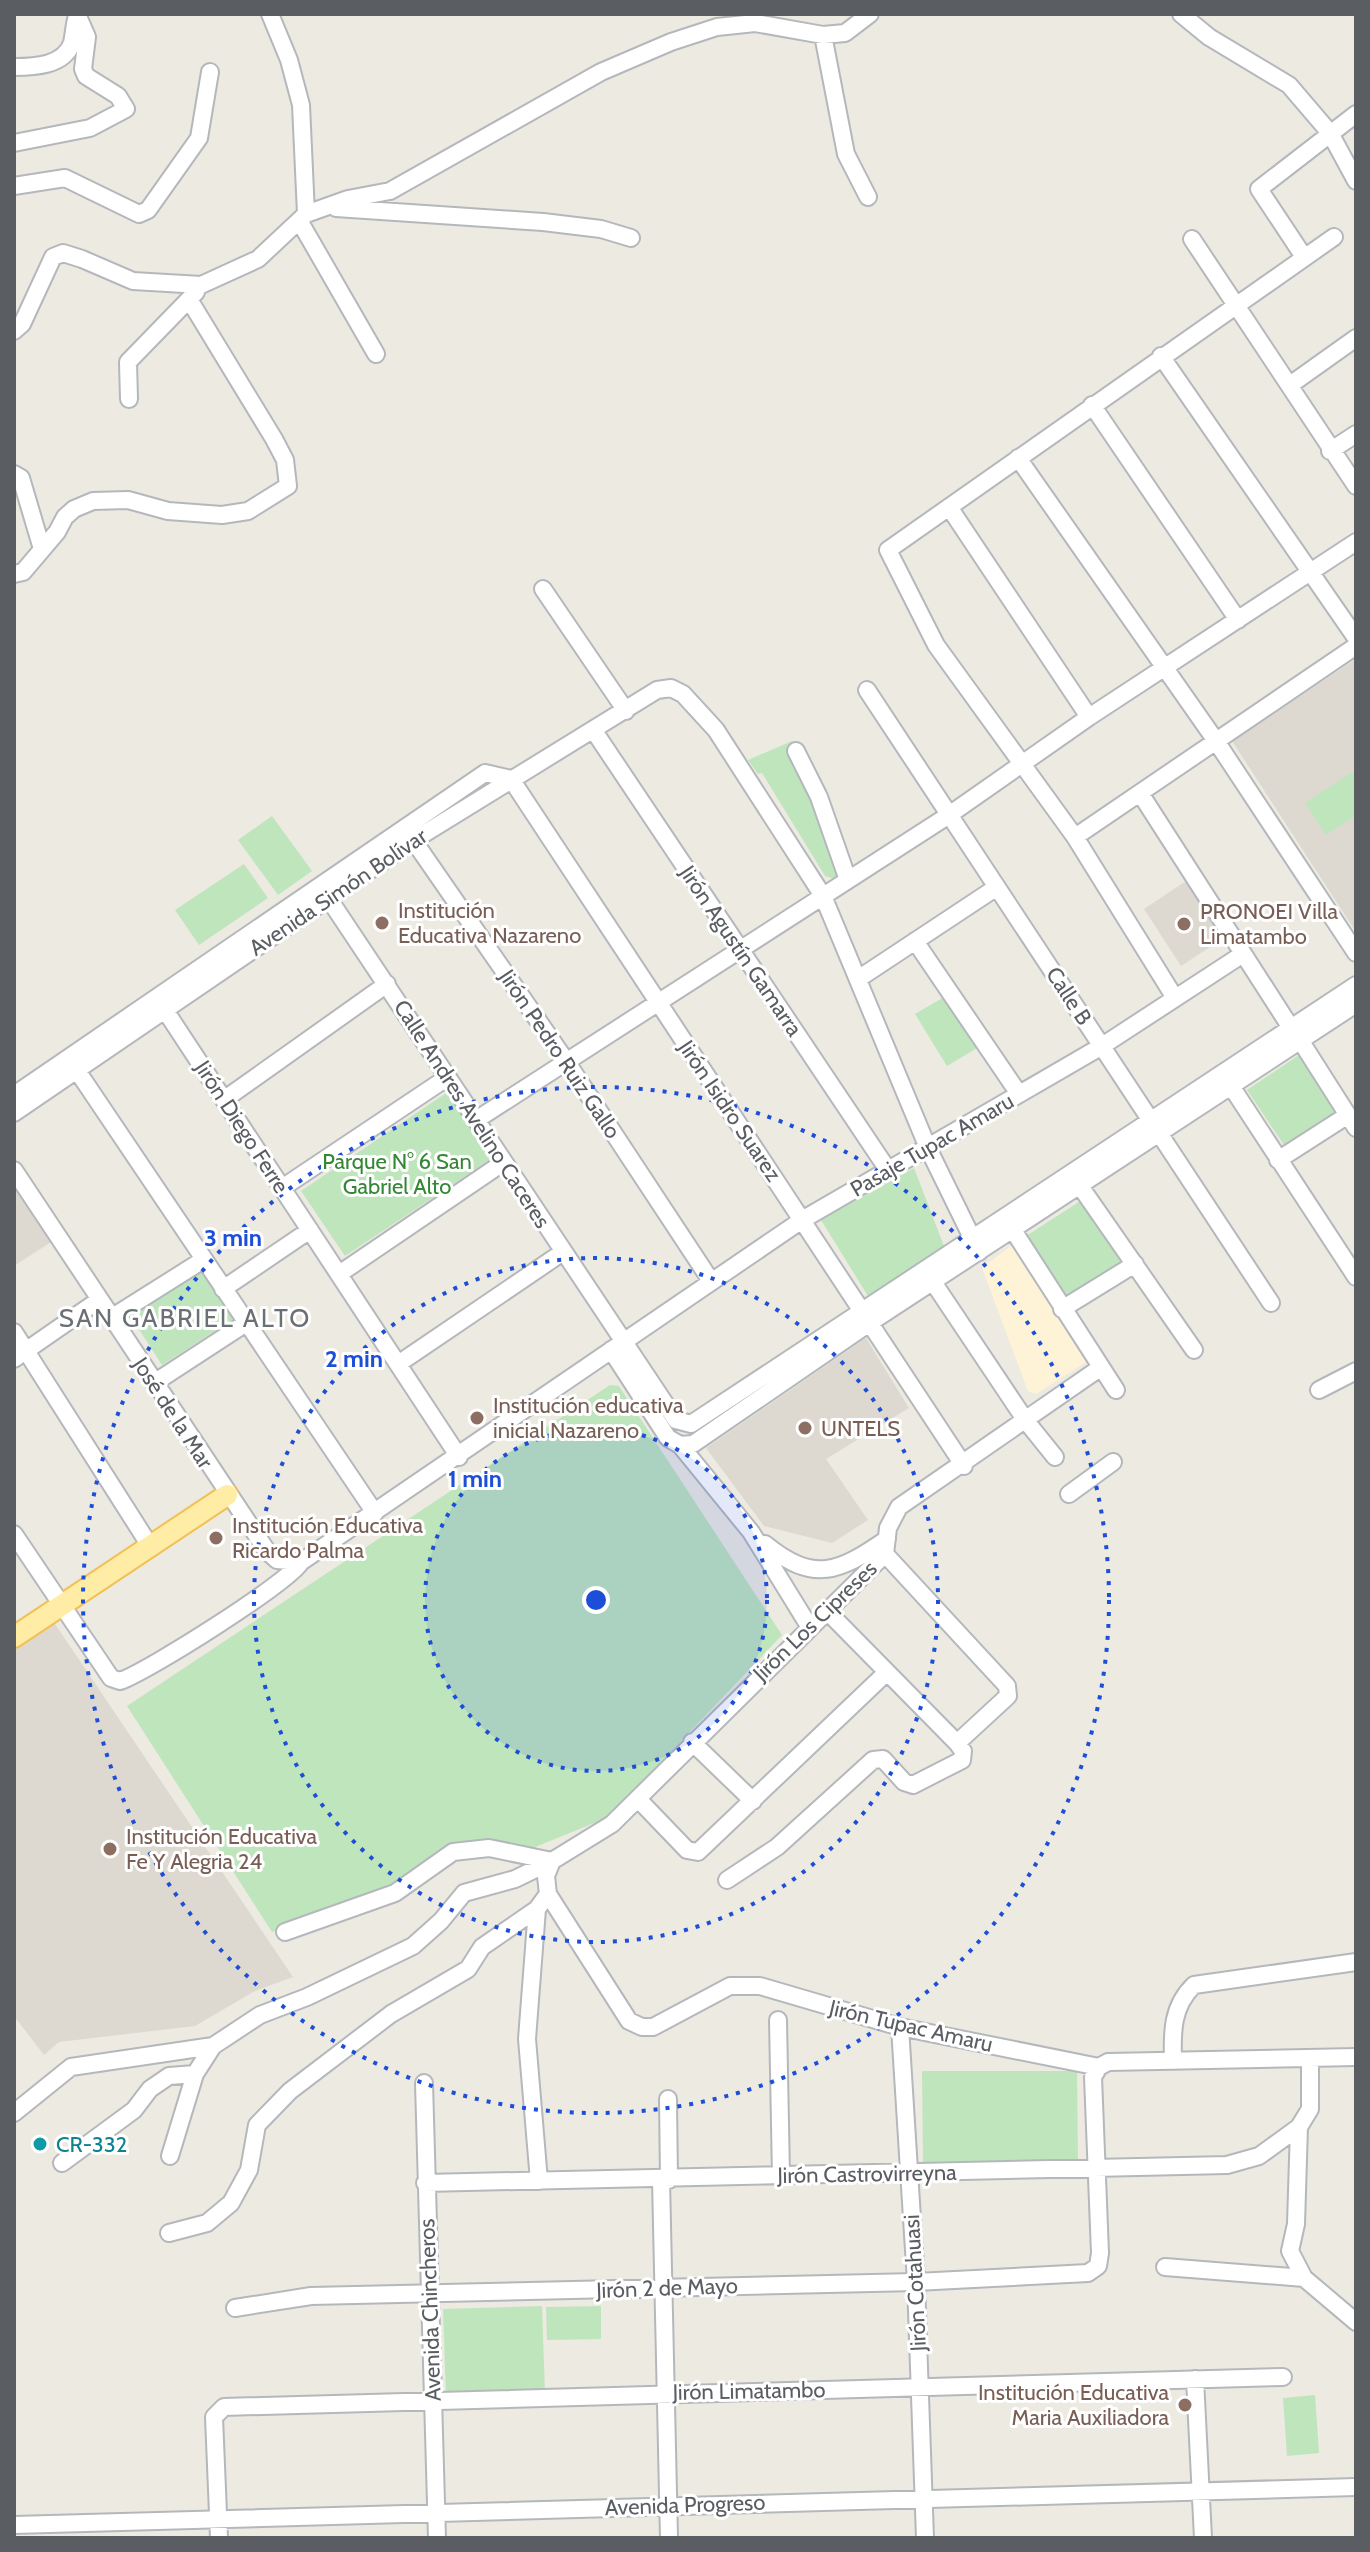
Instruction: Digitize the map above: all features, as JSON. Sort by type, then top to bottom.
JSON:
[{"type":"main road","points":[[14,1637],[227,1495]]},
{"type":"street","points":[[270,14],[289,60],[301,105],[309,214],[376,354]]},
{"type":"street","points":[[14,331],[22,324],[53,257],[63,253],[133,281],[201,285],[258,259],[309,214],[390,191],[509,127],[601,72],[705,30],[755,23],[823,35],[845,33],[870,14]]},
{"type":"street","points":[[1181,14],[1209,37],[1289,85],[1330,133],[1356,181]]},
{"type":"street","points":[[14,67],[42,67],[53,61],[71,46],[77,15]]},
{"type":"street","points":[[14,143],[90,128],[126,109],[118,96],[86,76],[83,69],[87,37],[77,15]]},
{"type":"street","points":[[823,35],[846,154],[868,197]]},
{"type":"street","points":[[14,186],[59,177],[139,214],[148,210],[199,138],[210,72]]},
{"type":"street","points":[[1304,257],[1259,189],[1356,114]]},
{"type":"street","points":[[309,214],[543,222],[601,229],[631,238]]},
{"type":"street","points":[[1175,998],[1075,837],[936,645],[888,550],[1334,237]]},
{"type":"street","points":[[1192,239],[1356,486]]},
{"type":"street","points":[[129,399],[128,362],[190,301],[201,285]]},
{"type":"street","points":[[14,574],[23,572],[74,509],[93,501],[128,500],[168,511],[222,515],[248,511],[288,486],[285,460],[274,439],[190,301]]},
{"type":"street","points":[[1290,385],[1356,338]]},
{"type":"street","points":[[1161,356],[1356,638]]},
{"type":"street","points":[[1092,405],[1238,620]]},
{"type":"street","points":[[1330,451],[1356,434]]},
{"type":"street","points":[[1018,458],[1216,741],[1356,953]]},
{"type":"street","points":[[14,474],[21,478],[42,549]]},
{"type":"street","points":[[949,507],[1089,717]]},
{"type":"street","points":[[476,1120],[949,815],[1089,717],[1356,542]]},
{"type":"street","points":[[543,589],[626,711]]},
{"type":"street","points":[[1075,837],[1356,646]]},
{"type":"street","name":"Avenida Simón Bolívar","points":[[14,1095],[160,1003],[409,835],[594,731],[657,690],[671,688],[683,694],[716,730],[823,896]]},
{"type":"street","name":"Calle B","points":[[867,690],[1271,1303]]},
{"type":"street","name":"Jirón Agustín Gamarra","points":[[594,731],[888,1170]]},
{"type":"street","points":[[796,751],[819,797],[848,880]]},
{"type":"street","name":"Avenida Simón Bolívar","points":[[409,835],[485,773],[511,779]]},
{"type":"street","name":"Jirón Isidro Suarez","points":[[511,779],[964,1466]]},
{"type":"street","points":[[1140,793],[1352,1122],[1278,1160]]},
{"type":"street","name":"Jirón Pedro Ruiz Gallo","points":[[409,835],[566,1061],[711,1281]]},
{"type":"street","points":[[858,979],[997,887]]},
{"type":"street","name":"Calle Andres Avelino Caceres","points":[[324,892],[563,1252],[617,1345]]},
{"type":"street","points":[[823,896],[928,1148],[975,1245]]},
{"type":"street","points":[[915,941],[1019,1094]]},
{"type":"street","name":"Pasaje Tupac Amaru","points":[[301,1562],[802,1220],[1102,1046],[1243,954]]},
{"type":"street","points":[[225,1099],[387,984]]},
{"type":"street","points":[[680,1445],[693,1444],[867,1316],[933,1282],[975,1245],[1013,1230],[1080,1186],[1155,1127],[1231,1086],[1356,985]]},
{"type":"street","name":"Avenida Simón Bolívar","points":[[14,1113],[160,1003]]},
{"type":"street","name":"Jirón Diego Ferre","points":[[160,1003],[459,1457]]},
{"type":"street","points":[[617,1345],[676,1420],[691,1424],[867,1316],[1296,1034],[1356,1004]]},
{"type":"street","points":[[76,1069],[375,1513]]},
{"type":"street","points":[[282,1188],[448,1077]]},
{"type":"street","points":[[1231,1086],[1356,1277]]},
{"type":"street","points":[[339,1274],[504,1162]]},
{"type":"street","name":"José de la Mar","points":[[14,1170],[227,1495],[271,1556],[283,1562],[301,1562]]},
{"type":"street","points":[[1080,1186],[1194,1350]]},
{"type":"street","points":[[223,1289],[310,1230]]},
{"type":"street","points":[[1013,1230],[1116,1390]]},
{"type":"street","points":[[398,1364],[563,1252]]},
{"type":"street","points":[[111,1318],[203,1260]]},
{"type":"street","points":[[1062,1309],[1135,1264]]},
{"type":"street","points":[[933,1282],[1026,1421],[1055,1457]]},
{"type":"street","points":[[20,1355],[99,1300]]},
{"type":"street","points":[[154,1383],[246,1323]]},
{"type":"street","points":[[14,1332],[20,1355],[150,1546]]},
{"type":"street","points":[[617,1345],[668,1438],[680,1445],[751,1532],[809,1626]]},
{"type":"street","name":"Jirón Los Cipreses","points":[[213,2046],[260,2015],[307,1997],[413,1946],[441,1921],[464,1893],[515,1879],[552,1861],[612,1824],[886,1546],[899,1507],[964,1466],[1100,1368]]},
{"type":"street","points":[[1319,1390],[1356,1371]]},
{"type":"street","points":[[1069,1494],[1113,1462]]},
{"type":"street","points":[[751,1532],[778,1554],[809,1570],[829,1570],[849,1565],[886,1546],[1007,1686],[1008,1696],[957,1743]]},
{"type":"street","points":[[14,1534],[111,1678],[120,1681],[270,1591],[294,1573],[301,1562]]},
{"type":"street","points":[[727,1880],[777,1847],[873,1760],[883,1759],[904,1782],[913,1785],[962,1760],[963,1751],[957,1743],[826,1610]]},
{"type":"street","points":[[638,1799],[687,1850],[698,1852],[886,1673]]},
{"type":"street","points":[[692,1742],[753,1801]]},
{"type":"street","points":[[169,2233],[207,2223],[231,2203],[249,2170],[257,2125],[290,2091],[391,2014],[468,1969],[482,1947],[537,1909],[548,1894],[546,1876],[552,1861],[489,1848],[453,1852],[395,1893],[285,1932]]},
{"type":"street","name":"Jirón Tupac Amaru","points":[[548,1894],[629,2021],[642,2027],[670,2021],[709,1994],[730,1986],[760,1986],[900,2027],[1099,2067],[1108,2062],[1356,2057]]},
{"type":"street","points":[[537,1909],[527,2039],[539,2181]]},
{"type":"street","points":[[1173,2061],[1171,2027],[1182,1998],[1194,1985],[1356,1962]]},
{"type":"street","points":[[778,2020],[781,2176]]},
{"type":"street","name":"Jirón Cotahuasi","points":[[900,2027],[916,2282],[925,2538]]},
{"type":"street","points":[[170,2156],[195,2074],[213,2046]]},
{"type":"street","points":[[14,2113],[71,2067],[213,2046]]},
{"type":"street","points":[[1310,2058],[1310,2109],[1299,2127],[1296,2224],[1290,2251],[1304,2278],[1356,2322]]},
{"type":"street","points":[[1097,2168],[1093,2077],[1099,2067]]},
{"type":"street","points":[[62,2163],[134,2110],[150,2089],[169,2076],[195,2074]]},
{"type":"street","name":"Avenida Chincheros","points":[[424,2083],[437,2538]]},
{"type":"street","points":[[668,2099],[664,2289],[669,2538]]},
{"type":"street","name":"Jirón Castrovirreyna","points":[[425,2183],[1227,2165],[1259,2156],[1299,2127]]},
{"type":"street","name":"Jirón 2 de Mayo","points":[[235,2308],[311,2296],[916,2282],[1088,2273],[1098,2266],[1097,2168]]},
{"type":"street","points":[[1165,2267],[1304,2278]]},
{"type":"street","name":"Jirón Limatambo","points":[[218,2520],[214,2417],[224,2407],[1283,2377]]},
{"type":"street","points":[[1195,2379],[1203,2538]]},
{"type":"street","name":"Avenida Progreso","points":[[14,2525],[1356,2487]]},
{"type":"street","points":[[218,2520],[219,2538]]},
{"type":"shaded area","points":[[1356,659],[1356,932],[1232,741]]},
{"type":"shaded area","name":"PRONOEI Villa Limatambo","points":[[1186,881],[1224,938],[1181,966],[1144,909]]},
{"type":"shaded area","points":[[14,1187],[51,1242],[14,1266]]},
{"type":"shaded area","points":[[1012,1245],[1086,1362],[1036,1394],[1028,1391],[982,1268]]},
{"type":"shaded area","name":"UNTELS","points":[[866,1338],[909,1408],[826,1459],[868,1520],[832,1543],[764,1526],[706,1448]]},
{"type":"shaded area","name":"Institución Educativa Fe Y Alegria 24","points":[[53,1621],[293,1977],[255,1991],[195,2026],[59,2042],[44,2055],[14,2016],[14,1648]]},
{"type":"green space","points":[[792,741],[842,864],[839,876],[834,879],[825,876],[762,773],[758,774],[748,760]]},
{"type":"green space","points":[[1352,772],[1356,778],[1356,815],[1326,835],[1305,803]]},
{"type":"green space","points":[[272,816],[312,871],[278,895],[238,840]]},
{"type":"green space","points":[[244,864],[268,898],[199,945],[175,910]]},
{"type":"green space","points":[[946,996],[977,1048],[947,1066],[915,1014]]},
{"type":"green space","points":[[1302,1053],[1344,1114],[1288,1151],[1247,1090]]},
{"type":"green space","name":"Parque N° 6 San Gabriel Alto","points":[[449,1091],[494,1157],[345,1256],[301,1191]]},
{"type":"green space","points":[[914,1168],[944,1246],[868,1296],[821,1220]]},
{"type":"green space","points":[[1082,1200],[1124,1263],[1069,1300],[1026,1236]]},
{"type":"green space","points":[[203,1270],[235,1318],[162,1365],[131,1317]]},
{"type":"green space","points":[[610,1385],[619,1386],[782,1635],[609,1817],[523,1852],[485,1843],[371,1901],[272,1932],[127,1706]]},
{"type":"green space","points":[[922,2071],[1077,2071],[1078,2161],[923,2162]]},
{"type":"green space","points":[[542,2306],[545,2394],[446,2397],[443,2309]]},
{"type":"green space","points":[[601,2306],[601,2339],[547,2340],[546,2307]]},
{"type":"green space","points":[[1315,2395],[1319,2453],[1287,2456],[1283,2398]]},
{"type":"place","name":"Institución Educativa Nazareno","points":[[382,923]]},
{"type":"place","name":"PRONOEI Villa Limatambo","points":[[1184,924]]},
{"type":"place","name":"Institución educativa inicial Nazareno","points":[[477,1418]]},
{"type":"place","name":"UNTELS","points":[[805,1428]]},
{"type":"place","name":"Institución Educativa Ricardo Palma","points":[[216,1538]]},
{"type":"place","name":"Institución Educativa Fe Y Alegria 24","points":[[110,1849]]},
{"type":"place","name":"CR-332","points":[[40,2144]]},
{"type":"place","name":"Institución Educativa Maria Auxiliadora","points":[[1185,2405]]},
{"type":"district","name":"SAN GABRIEL ALTO","points":[[185,1318]]}]
